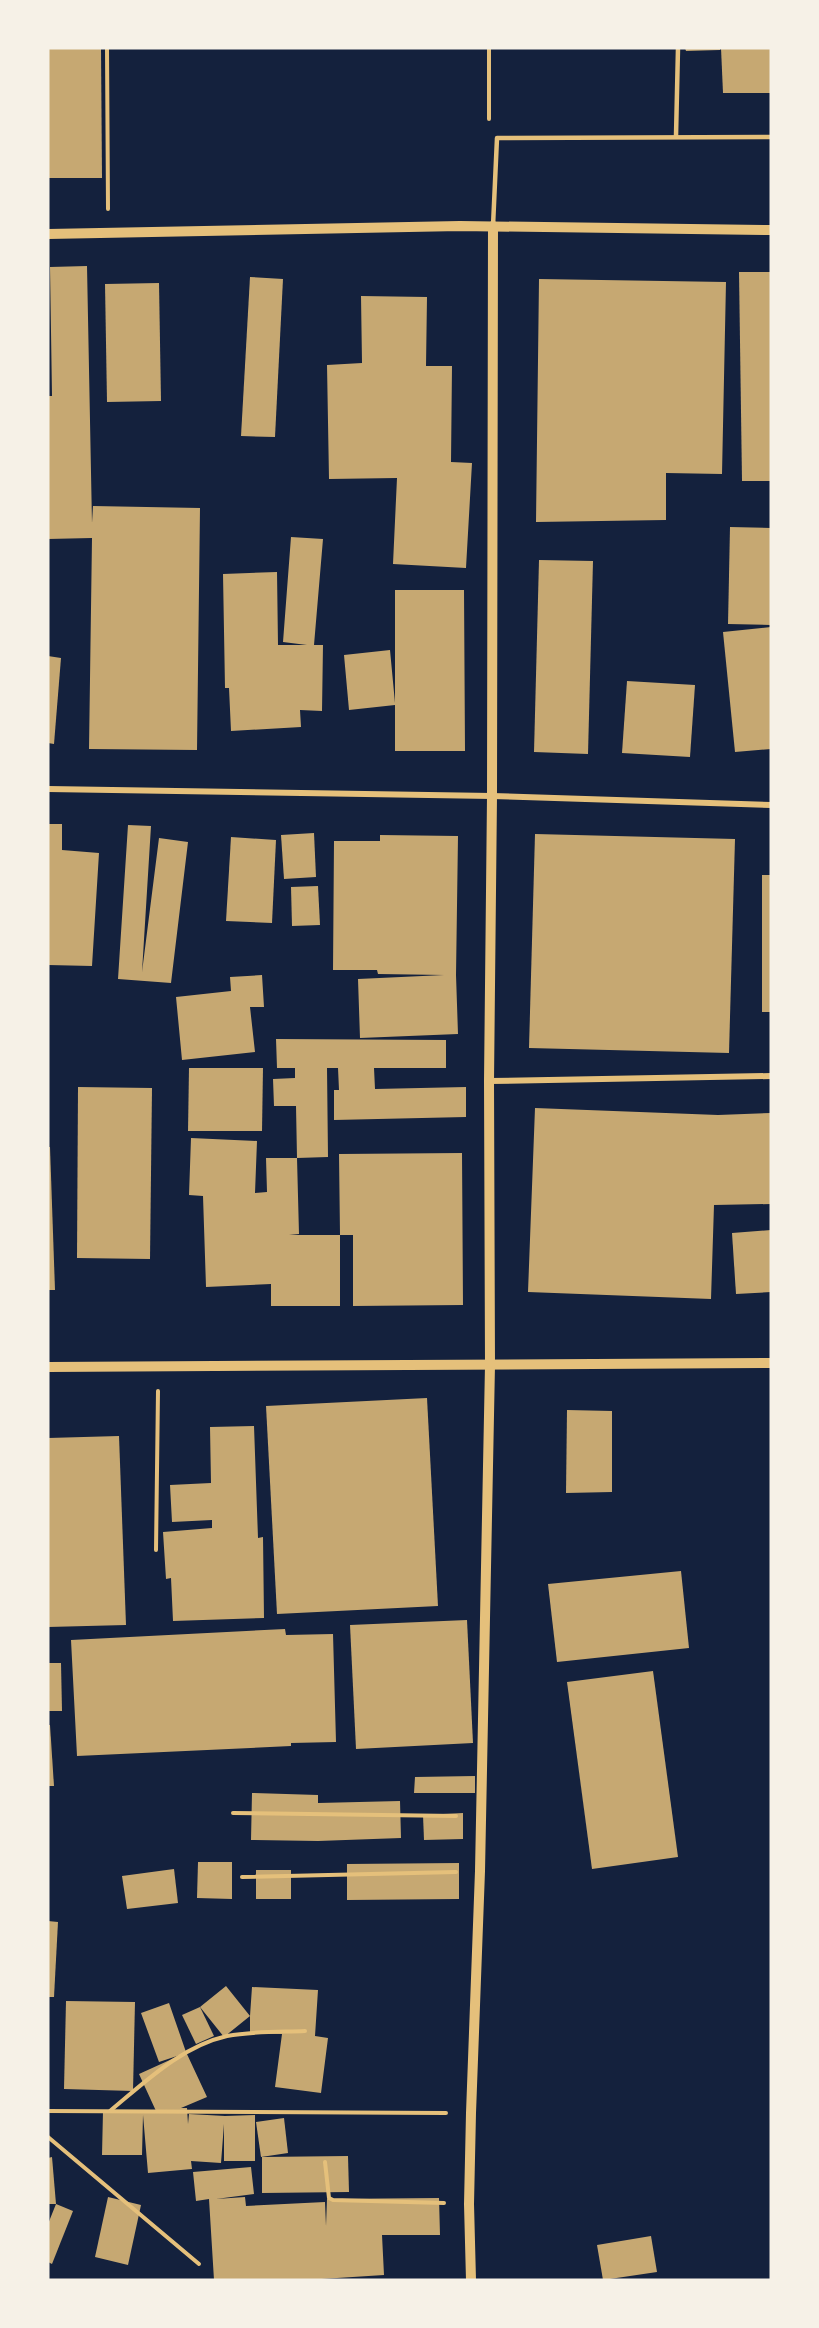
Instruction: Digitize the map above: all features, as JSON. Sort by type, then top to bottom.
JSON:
[{"type":"street","points":[[471,2280],[469,2204],[480,1871],[490,1365],[493,226]]},
{"type":"street","points":[[48,234],[493,226],[771,230]]},
{"type":"street","points":[[48,789],[492,795],[771,805]]},
{"type":"street","points":[[489,1081],[771,1076]]},
{"type":"street","points":[[48,1367],[771,1363]]},
{"type":"lane","points":[[676,136],[678,48]]},
{"type":"lane","points":[[493,226],[497,138],[676,136],[771,138]]},
{"type":"path","points":[[107,48],[108,234]]},
{"type":"path","points":[[489,48],[490,104]]},
{"type":"path","points":[[156,1550],[158,1366]]},
{"type":"path","points":[[233,1813],[480,1816]]},
{"type":"path","points":[[242,1877],[480,1871]]},
{"type":"path","points":[[110,2111],[186,2052],[225,2037],[250,2033],[305,2031]]},
{"type":"path","points":[[48,2111],[471,2113]]},
{"type":"path","points":[[48,2137],[199,2264]]},
{"type":"path","points":[[325,2162],[327,2193],[333,2200],[469,2204]]},
{"type":"building","points":[[48,48],[101,48],[102,178],[48,178]]},
{"type":"building","points":[[685,48],[720,48],[720,50],[686,51]]},
{"type":"building","points":[[721,48],[771,48],[771,93],[723,93]]},
{"type":"building","points":[[87,266],[92,523],[93,506],[200,508],[197,750],[89,749],[92,538],[48,539],[48,396],[52,396],[50,267]]},
{"type":"building","points":[[739,272],[771,272],[771,481],[742,481]]},
{"type":"building","points":[[250,277],[283,279],[275,437],[241,436]]},
{"type":"building","points":[[539,279],[726,282],[722,474],[666,473],[666,520],[536,522]]},
{"type":"building","points":[[159,283],[161,401],[107,402],[105,284]]},
{"type":"building","points":[[361,296],[427,297],[426,366],[452,366],[451,462],[472,463],[466,568],[393,564],[397,478],[329,479],[327,365],[362,363]]},
{"type":"building","points":[[730,527],[771,528],[771,625],[728,624]]},
{"type":"building","points":[[291,537],[323,539],[314,645],[323,645],[322,711],[300,710],[301,727],[231,731],[229,688],[225,688],[223,574],[277,572],[278,645],[307,645],[283,642]]},
{"type":"building","points":[[539,560],[593,561],[588,754],[534,752]]},
{"type":"building","points":[[395,590],[464,590],[465,751],[395,751],[395,705],[349,710],[344,655],[390,650],[395,703]]},
{"type":"building","points":[[771,627],[771,749],[735,752],[723,632]]},
{"type":"building","points":[[48,656],[61,658],[54,744],[48,743]]},
{"type":"building","points":[[627,681],[695,685],[690,757],[622,753]]},
{"type":"building","points":[[48,824],[62,824],[62,850],[99,853],[92,966],[48,965]]},
{"type":"building","points":[[128,825],[151,826],[142,972],[159,838],[188,842],[171,983],[118,979]]},
{"type":"building","points":[[314,833],[316,877],[284,879],[281,835]]},
{"type":"building","points":[[535,834],[735,839],[729,1053],[529,1048]]},
{"type":"building","points":[[380,835],[458,836],[456,975],[458,1034],[360,1038],[358,979],[444,975],[378,974],[377,970],[333,970],[334,841],[380,841]]},
{"type":"building","points":[[231,837],[276,840],[272,923],[226,921]]},
{"type":"building","points":[[762,875],[771,875],[771,1012],[762,1012]]},
{"type":"building","points":[[318,886],[320,925],[292,926],[291,887]]},
{"type":"building","points":[[262,975],[264,1007],[250,1007],[255,1052],[182,1060],[176,997],[231,991],[230,977]]},
{"type":"building","points":[[276,1039],[446,1040],[446,1068],[374,1068],[375,1089],[466,1087],[466,1117],[334,1120],[334,1090],[339,1090],[338,1068],[327,1068],[328,1157],[297,1158],[296,1106],[274,1106],[273,1079],[295,1078],[295,1068],[277,1068]]},
{"type":"building","points":[[189,1068],[263,1068],[262,1131],[188,1131]]},
{"type":"building","points":[[78,1087],[152,1088],[150,1259],[77,1258]]},
{"type":"building","points":[[535,1108],[718,1115],[771,1113],[771,1204],[714,1205],[711,1299],[528,1292]]},
{"type":"building","points":[[191,1138],[257,1141],[255,1193],[267,1192],[266,1158],[297,1158],[299,1234],[289,1235],[340,1235],[340,1306],[271,1306],[271,1284],[206,1287],[203,1196],[189,1195]]},
{"type":"building","points":[[48,1147],[50,1147],[55,1290],[48,1290]]},
{"type":"building","points":[[462,1153],[463,1305],[353,1306],[353,1235],[340,1235],[339,1154]]},
{"type":"building","points":[[771,1230],[771,1292],[736,1294],[732,1233]]},
{"type":"building","points":[[427,1398],[438,1606],[277,1614],[266,1406]]},
{"type":"building","points":[[567,1410],[612,1411],[612,1492],[566,1493]]},
{"type":"building","points":[[254,1426],[258,1538],[263,1537],[264,1618],[173,1621],[171,1578],[166,1579],[163,1532],[212,1528],[212,1520],[172,1522],[170,1485],[211,1483],[210,1427]]},
{"type":"building","points":[[119,1436],[126,1625],[48,1627],[48,1438]]},
{"type":"building","points":[[681,1571],[689,1648],[557,1662],[548,1584]]},
{"type":"building","points":[[467,1620],[473,1743],[356,1749],[350,1625]]},
{"type":"building","points":[[285,1629],[286,1635],[333,1634],[336,1742],[77,1756],[71,1640]]},
{"type":"building","points":[[48,1663],[61,1663],[62,1711],[48,1711]]},
{"type":"building","points":[[653,1671],[678,1857],[592,1869],[567,1682]]},
{"type":"building","points":[[48,1725],[50,1725],[54,1786],[48,1786]]},
{"type":"building","points":[[475,1776],[475,1793],[414,1793],[415,1777]]},
{"type":"building","points":[[252,1793],[318,1795],[318,1803],[400,1801],[401,1838],[318,1841],[251,1840]]},
{"type":"building","points":[[463,1813],[463,1839],[424,1840],[423,1815]]},
{"type":"building","points":[[198,1862],[232,1862],[232,1899],[197,1898]]},
{"type":"building","points":[[459,1863],[459,1899],[347,1900],[347,1864]]},
{"type":"building","points":[[174,1869],[178,1903],[127,1909],[122,1876]]},
{"type":"building","points":[[256,1870],[291,1870],[291,1899],[256,1899]]},
{"type":"building","points":[[48,1921],[58,1922],[54,1997],[48,1997]]},
{"type":"building","points":[[226,1986],[250,2016],[224,2037],[200,2007]]},
{"type":"building","points":[[252,1987],[318,1990],[315,2036],[328,2038],[321,2093],[275,2087],[282,2034],[250,2033]]},
{"type":"building","points":[[66,2001],[135,2002],[133,2091],[64,2089]]},
{"type":"building","points":[[169,2003],[186,2052],[207,2097],[181,2108],[187,2108],[188,2124],[189,2114],[255,2115],[255,2161],[224,2161],[224,2124],[221,2163],[191,2161],[192,2169],[148,2173],[143,2115],[142,2155],[102,2155],[103,2111],[156,2111],[139,2074],[183,2054],[159,2062],[141,2013]]},
{"type":"building","points":[[200,2007],[214,2036],[196,2044],[182,2015]]},
{"type":"building","points":[[284,2118],[288,2153],[261,2157],[256,2122]]},
{"type":"building","points":[[348,2156],[349,2192],[262,2193],[262,2157]]},
{"type":"building","points":[[52,2157],[56,2204],[48,2204],[48,2158]]},
{"type":"building","points":[[251,2167],[254,2194],[216,2199],[245,2197],[246,2206],[325,2202],[326,2226],[327,2199],[439,2198],[440,2235],[382,2235],[384,2275],[306,2280],[214,2280],[209,2199],[196,2201],[193,2172]]},
{"type":"building","points":[[108,2197],[141,2205],[128,2265],[95,2257]]},
{"type":"building","points":[[56,2204],[73,2211],[52,2264],[48,2262],[48,2224]]},
{"type":"building","points":[[651,2236],[657,2272],[603,2280],[597,2245]]}]
